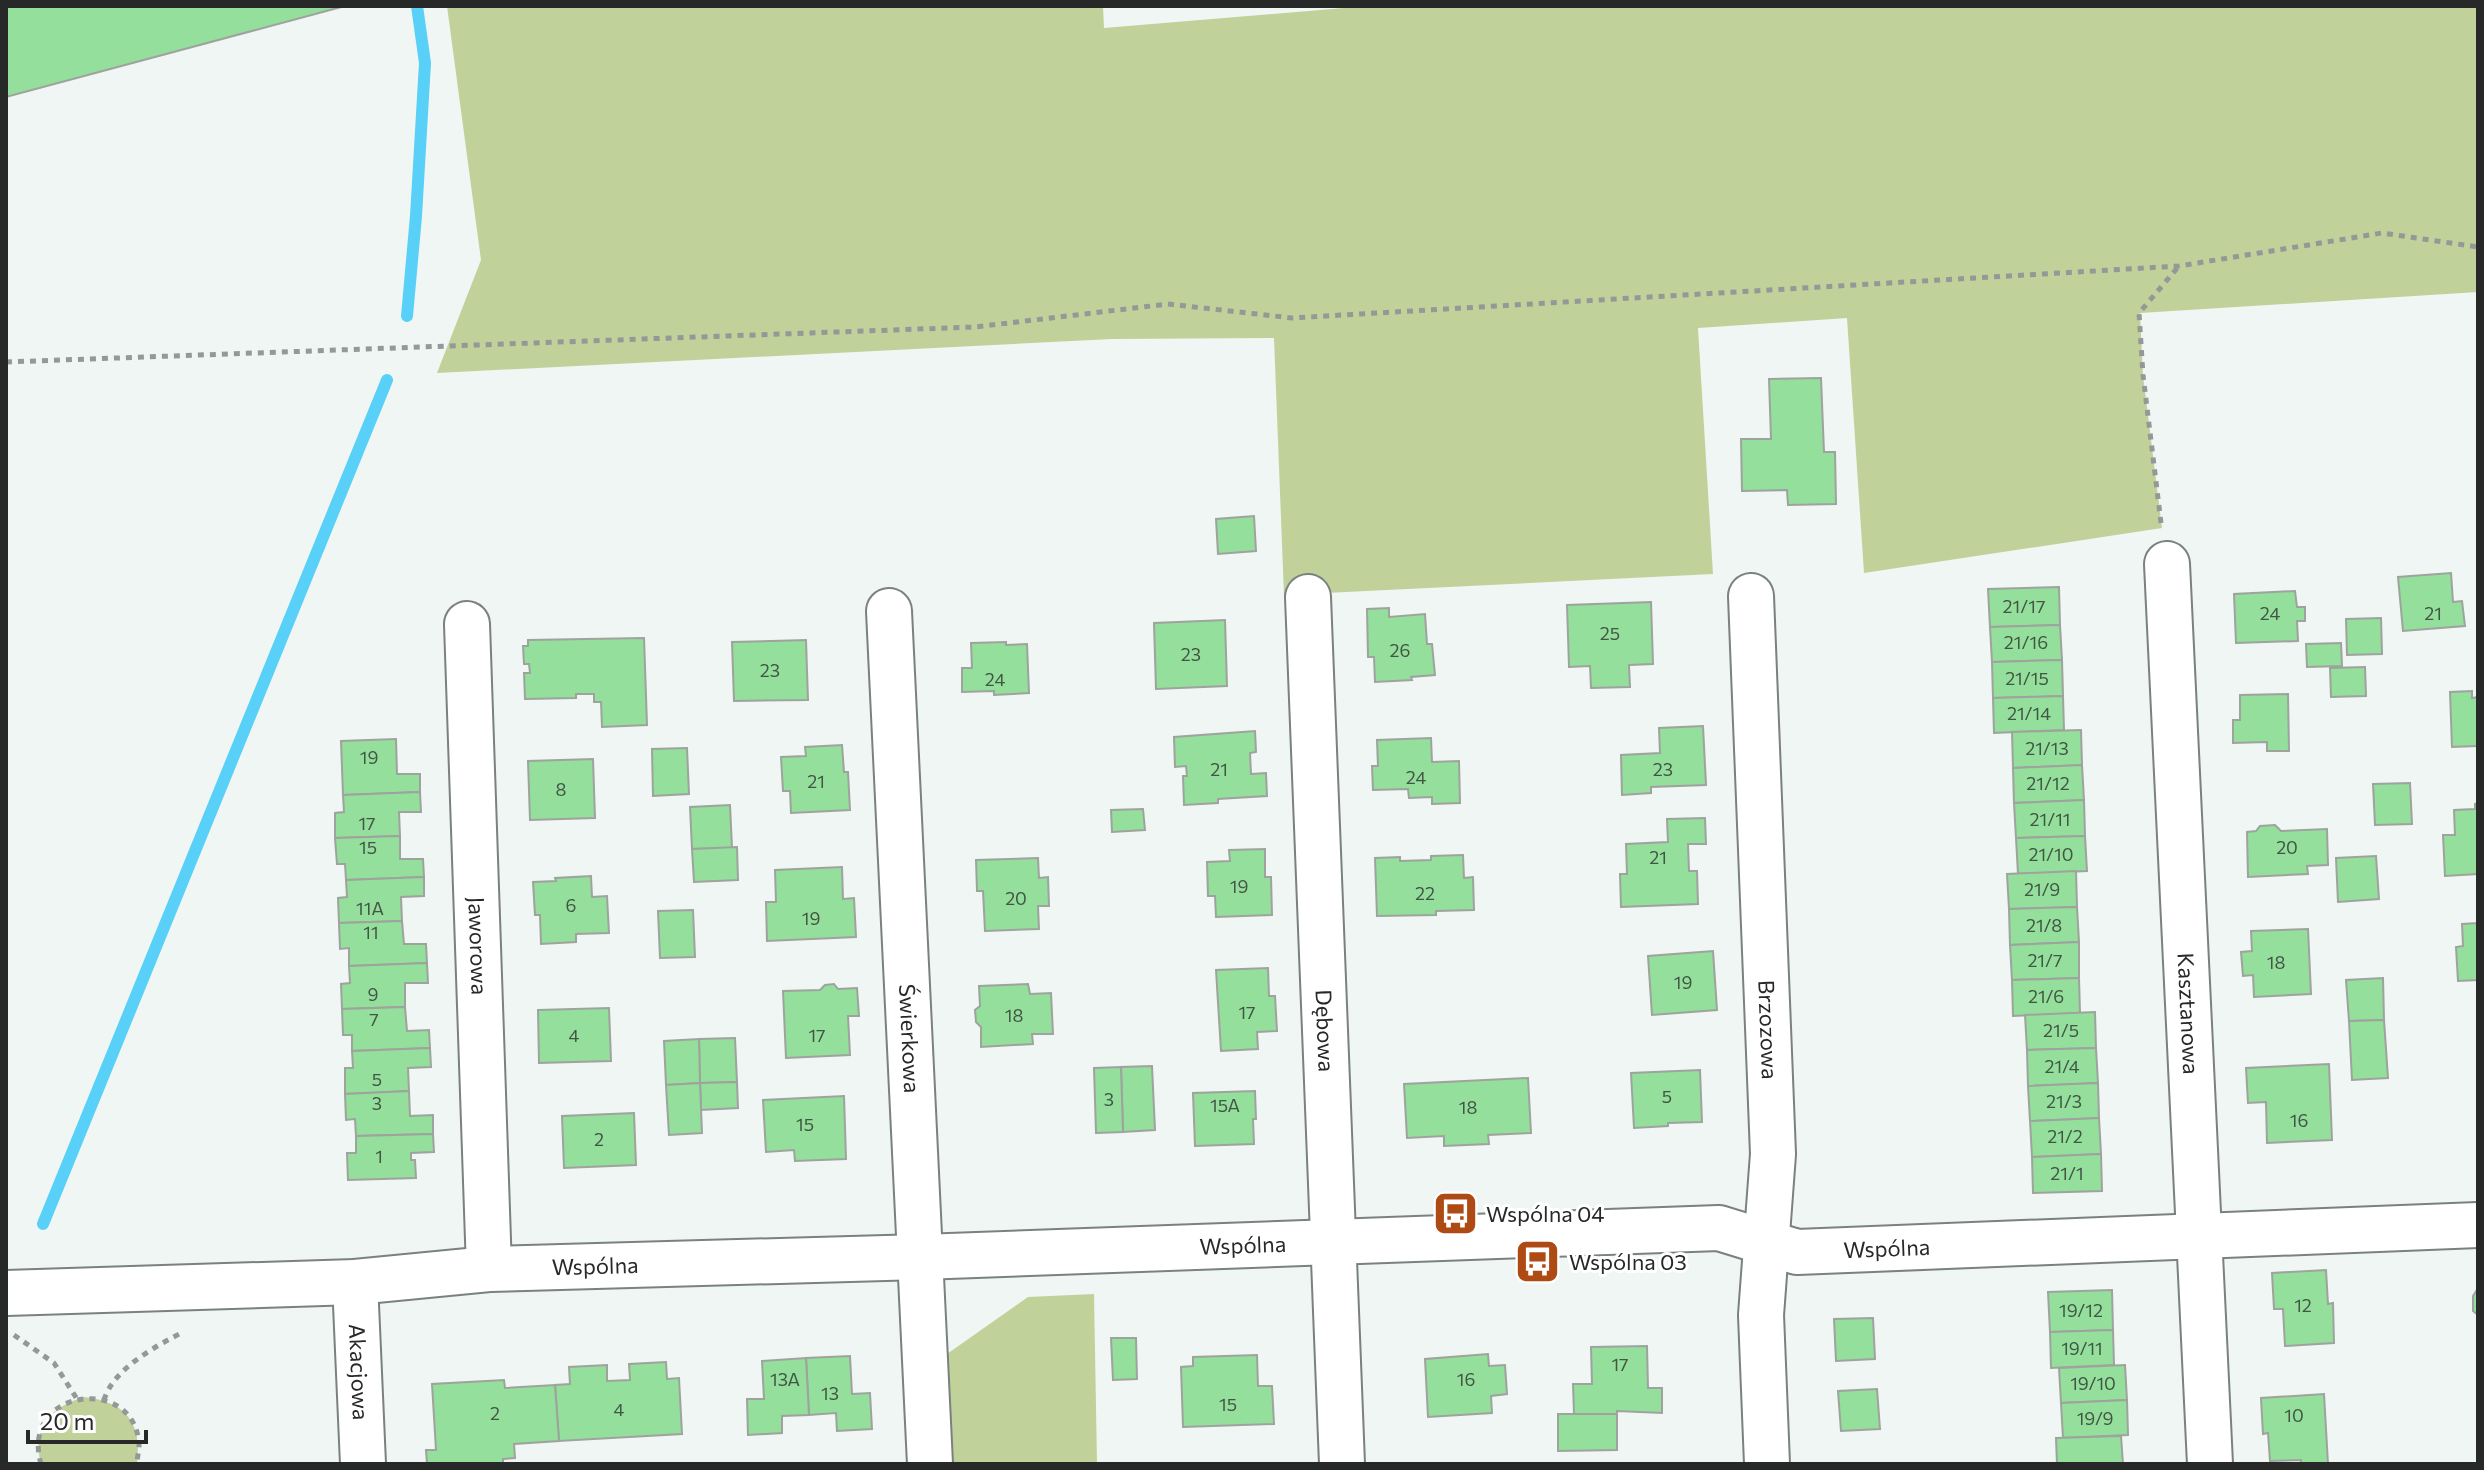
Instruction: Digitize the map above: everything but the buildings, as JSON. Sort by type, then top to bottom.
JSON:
[{"type":"street","name":"Kasztanowa","points":[[2167,564],[2210,1464]]},
{"type":"street","name":"Brzozowa","points":[[1751,596],[1773,1154],[1761,1315],[1767,1464]]},
{"type":"street","name":"Dębowa","points":[[1308,597],[1342,1464]]},
{"type":"street","name":"Świerkowa","points":[[889,611],[930,1464]]},
{"type":"street","name":"Jaworowa","points":[[467,624],[489,1269]]},
{"type":"street","name":"Wspólna","points":[[6,1293],[355,1282],[489,1269],[1719,1228],[1797,1252],[2478,1225]]},
{"type":"street","name":"Akacjowa","points":[[355,1282],[363,1464]]},
{"type":"path","points":[[6,362],[975,327],[1168,304],[1292,318],[2179,266],[2382,233],[2478,247]]},
{"type":"path","points":[[2167,564],[2143,375],[2139,313],[2179,266]]},
{"type":"path","points":[[6,1331],[54,1363],[77,1399]]},
{"type":"path","points":[[104,1400],[107,1389],[135,1360],[183,1332]]},
{"type":"path","points":[[41,1464],[38,1452],[40,1432],[49,1415],[65,1403],[84,1397],[104,1400],[121,1409],[134,1425],[139,1444],[137,1464]]},
{"type":"green space","points":[[447,6],[1103,6],[1104,28],[1368,6],[2478,6],[2478,292],[2140,313],[2143,375],[2162,528],[1864,573],[1847,318],[1698,328],[1713,574],[1284,595],[1274,338],[1112,339],[437,373],[481,260]]},
{"type":"green space","points":[[1094,1294],[1097,1464],[952,1464],[947,1354],[1028,1297]]},
{"type":"green space","points":[[84,1397],[111,1404],[128,1417],[137,1437],[137,1464],[41,1464],[39,1439],[46,1420],[62,1406]]},
{"type":"waterway","points":[[407,316],[425,63],[417,6]]},
{"type":"waterway","points":[[43,1224],[387,380]]},
{"type":"place","name":"Wspólna 04","points":[[1455,1214]]},
{"type":"place","name":"Wspólna 03","points":[[1538,1262]]}]
